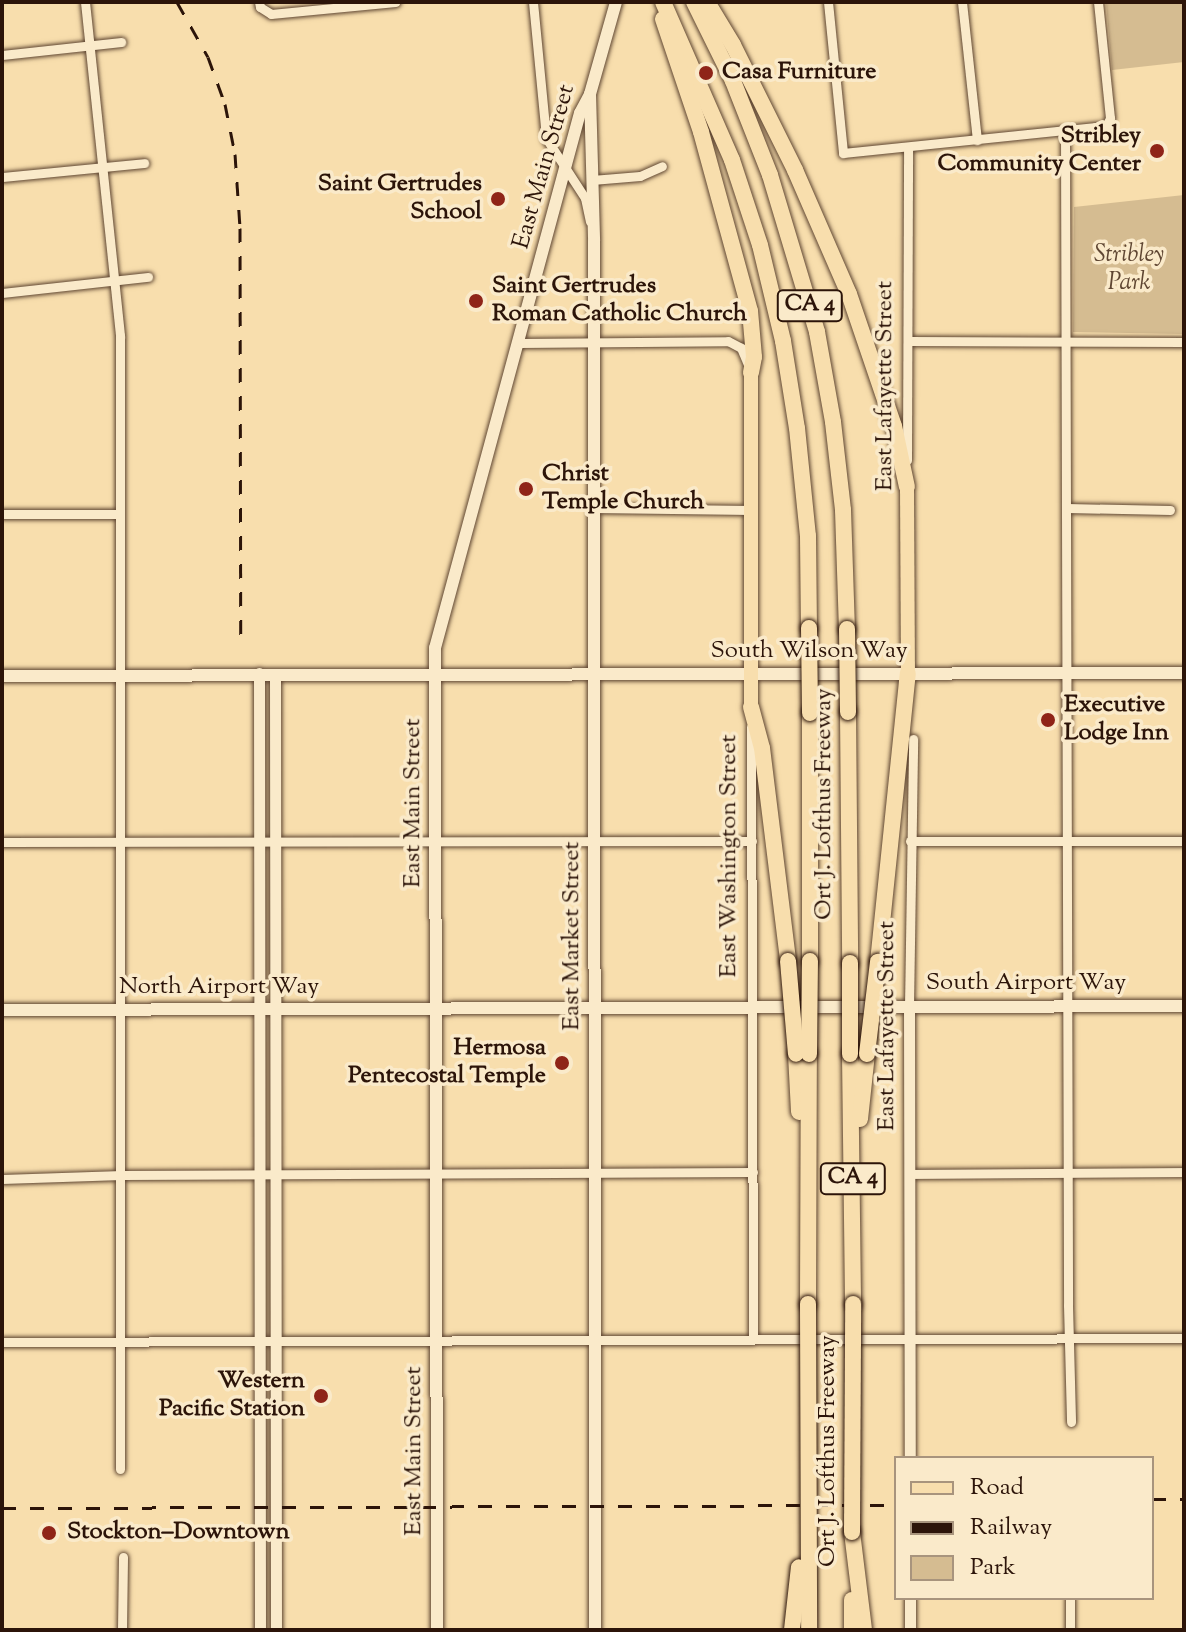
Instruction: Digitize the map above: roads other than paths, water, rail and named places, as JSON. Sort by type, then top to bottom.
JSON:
[{"type":"highway","points":[[661,2],[664,30],[701,132],[750,311],[754,357],[751,373]]},
{"type":"highway","name":"Ort J. Lofthus Freeway","points":[[661,2],[732,160],[760,245],[780,327],[808,536],[810,961],[799,1118],[808,1189],[809,1630]]},
{"type":"highway","name":"Ort J. Lofthus Freeway","points":[[694,2],[733,81],[770,175],[817,332],[833,422],[843,510],[853,1180],[852,1630]]},
{"type":"highway","points":[[707,2],[733,45],[795,170],[849,294],[894,426],[907,487]]},
{"type":"highway","points":[[853,1180],[908,674]]},
{"type":"highway","points":[[751,707],[762,748],[788,961],[803,1054]]},
{"type":"highway","points":[[792,1630],[807,1490]]},
{"type":"highway","points":[[852,1532],[864,1630]]},
{"type":"main road","name":"East Main Street","points":[[437,1630],[435,648],[580,113],[590,94],[616,2]]},
{"type":"main road","name":"East Market Street","points":[[590,94],[594,241],[595,1630]]},
{"type":"main road","name":"East Washington Street","points":[[751,373],[751,707]]},
{"type":"main road","name":"East Lafayette Street","points":[[907,487],[908,674]]},
{"type":"main road","name":"South Wilson Way","points":[[2,676],[1184,673]]},
{"type":"main road","name":"South Airport Way","points":[[437,1008],[1184,1006]]},
{"type":"main road","name":"North Airport Way","points":[[2,1010],[437,1008]]},
{"type":"street","points":[[85,2],[120,336],[120,1469]]},
{"type":"street","points":[[259,4],[271,14],[395,2]]},
{"type":"street","name":"East Market Street","points":[[533,2],[546,138],[564,171],[585,198],[594,241]]},
{"type":"street","points":[[828,2],[843,153],[1102,127],[1110,121],[1098,2]]},
{"type":"street","points":[[962,2],[977,140]]},
{"type":"street","points":[[2,55],[121,42]]},
{"type":"street","points":[[1065,131],[1068,1338],[1071,1422]]},
{"type":"street","name":"East Lafayette Street","points":[[907,487],[908,147]]},
{"type":"street","points":[[2,177],[144,163]]},
{"type":"street","points":[[592,180],[640,176],[662,166]]},
{"type":"street","points":[[2,293],[148,277]]},
{"type":"street","points":[[519,343],[728,341],[741,348],[751,373]]},
{"type":"street","points":[[909,341],[1184,342]]},
{"type":"street","points":[[594,508],[751,510]]},
{"type":"street","points":[[1067,508],[1170,510]]},
{"type":"street","points":[[2,514],[120,514]]},
{"type":"street","points":[[259,673],[260,1630]]},
{"type":"street","points":[[275,674],[276,1630]]},
{"type":"street","name":"East Washington Street","points":[[751,707],[753,1339]]},
{"type":"street","name":"East Lafayette Street","points":[[910,1456],[909,1007],[913,739]]},
{"type":"street","points":[[2,842],[752,841]]},
{"type":"street","points":[[910,841],[1184,841]]},
{"type":"street","points":[[3,1178],[753,1172]]},
{"type":"street","points":[[910,1174],[1184,1172]]},
{"type":"street","points":[[2,1342],[1184,1338]]},
{"type":"street","points":[[122,1630],[123,1557]]},
{"type":"street","points":[[910,1600],[910,1630]]},
{"type":"street","points":[[1070,1600],[1070,1630]]},
{"type":"railway","points":[[177,2],[208,57],[225,104],[235,154],[240,228],[241,647]]},
{"type":"railway","points":[[1154,1499],[1184,1499]]},
{"type":"railway","points":[[2,1508],[894,1505]]},
{"type":"place","name":"Casa Furniture","points":[[706,73]]},
{"type":"place","name":"Stribley Community Center","points":[[1157,151]]},
{"type":"place","name":"Saint Gertrudes School","points":[[498,199]]},
{"type":"place","name":"Saint Gertrudes Roman Catholic Church","points":[[476,301]]},
{"type":"place","name":"Christ Temple Church","points":[[526,489]]},
{"type":"place","name":"Executive Lodge Inn","points":[[1048,720]]},
{"type":"place","name":"Hermosa Pentecostal Temple","points":[[562,1063]]},
{"type":"place","name":"Western Pacific Station","points":[[321,1396]]},
{"type":"place","name":"Stockton–Downtown","points":[[49,1533]]},
{"type":"park label","name":"Stribley Park","points":[[1129,270]]}]
